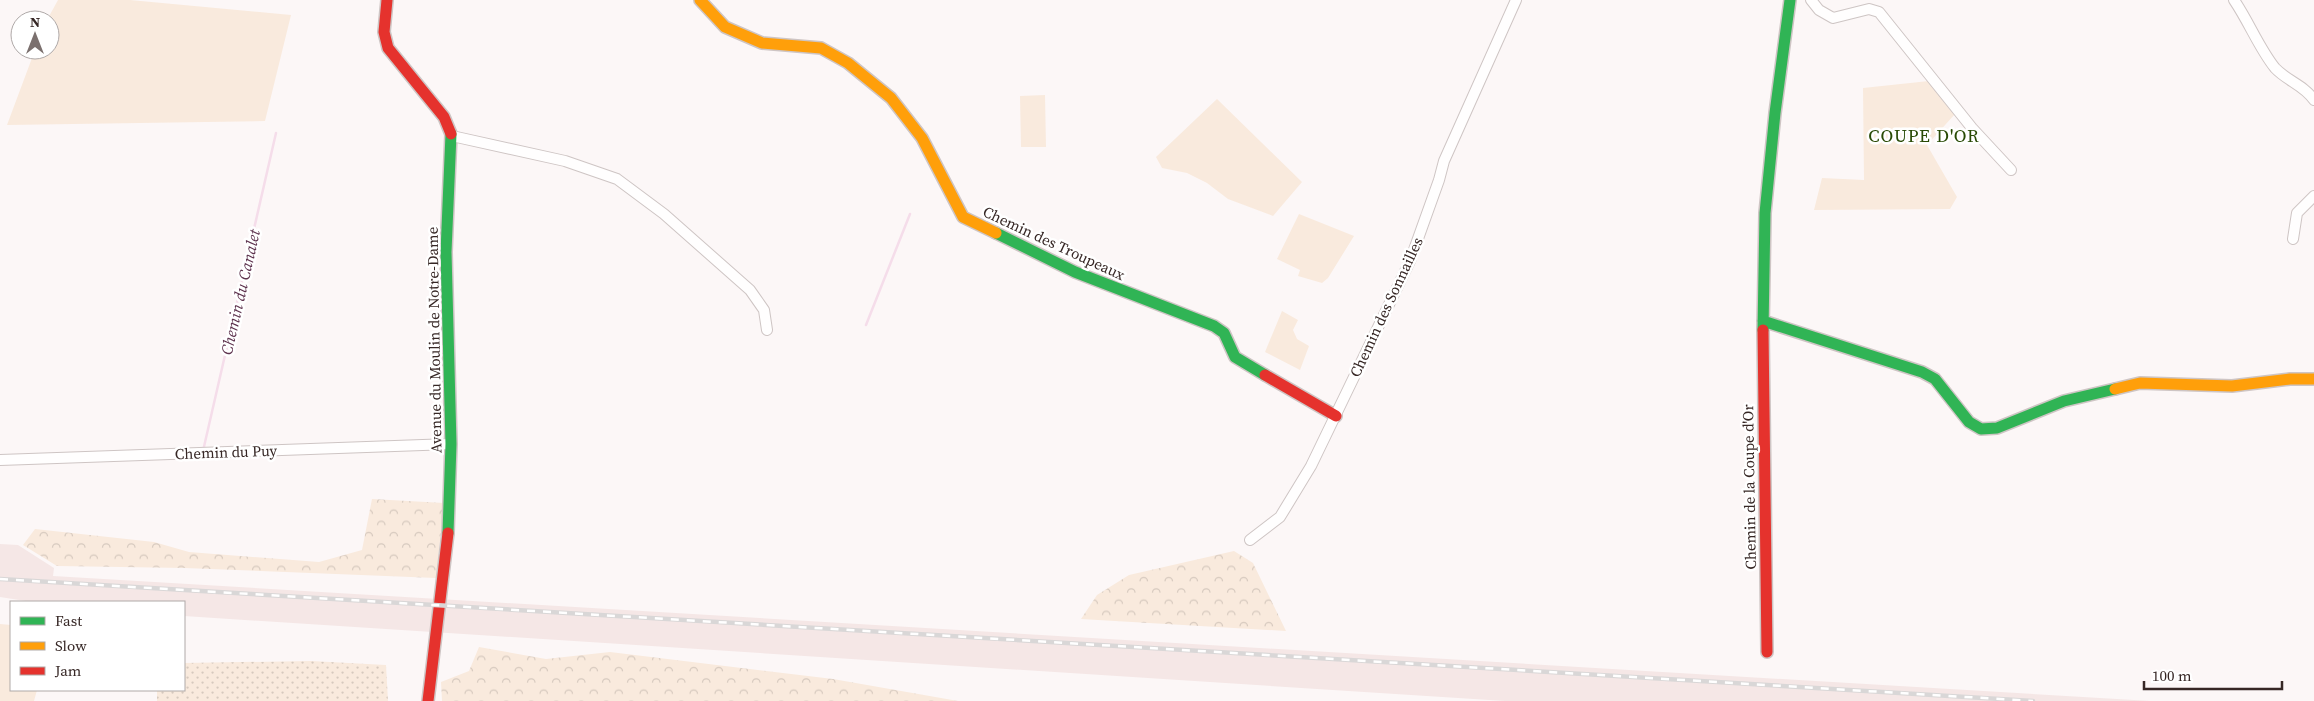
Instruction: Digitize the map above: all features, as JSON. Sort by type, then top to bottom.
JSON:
[{"type":"street","name":"Avenue du Moulin de Notre-Dame","points":[[387,0],[384,32],[388,48],[444,117],[452,136],[446,302],[451,444],[448,529],[428,701]]},
{"type":"street","name":"Chemin des Troupeaux","points":[[700,0],[725,27],[762,43],[821,48],[848,63],[891,98],[922,138],[963,217],[1075,272],[1214,326],[1224,333],[1235,357],[1336,416]]},
{"type":"street","name":"Chemin des Sonnailles","points":[[1250,540],[1280,518],[1312,466],[1410,261],[1444,161],[1516,0]]},
{"type":"street","name":"Chemin de la Coupe d'Or","points":[[1767,652],[1764,535],[1763,321],[1765,214],[1790,0]]},
{"type":"street","points":[[1811,0],[1818,10],[1834,18],[1869,8],[1879,12],[1972,128],[2011,170]]},
{"type":"street","points":[[2234,0],[2269,60],[2283,76],[2304,88],[2314,100]]},
{"type":"street","points":[[452,136],[564,161],[617,179],[664,214],[750,290],[764,310],[767,330]]},
{"type":"street","points":[[2294,239],[2297,213],[2314,196]]},
{"type":"street","points":[[1763,321],[1935,379],[1969,422],[1981,429],[1997,428],[2064,401],[2140,383],[2232,386],[2290,379],[2314,379]]},
{"type":"street","name":"Chemin du Puy","points":[[0,460],[451,444]]},
{"type":"shaded area","points":[[0,544],[18,545],[54,568],[53,576],[2151,701],[1505,701],[185,616],[185,601],[26,601],[0,597]]},
{"type":"green space","points":[[58,0],[130,0],[291,15],[265,121],[7,125],[31,60],[60,60],[60,10],[52,10]]},
{"type":"green space","points":[[1929,81],[1955,114],[1927,145],[1957,197],[1950,209],[1814,210],[1822,178],[1864,180],[1863,88]]},
{"type":"green space","points":[[1045,95],[1046,147],[1021,147],[1020,96]]},
{"type":"green space","points":[[1217,99],[1302,182],[1273,216],[1228,199],[1207,183],[1187,173],[1162,168],[1156,157]]},
{"type":"green space","points":[[1299,214],[1354,236],[1328,278],[1322,283],[1298,276],[1300,270],[1277,259]]},
{"type":"green space","points":[[1282,311],[1298,320],[1293,330],[1297,339],[1309,346],[1300,370],[1265,352]]},
{"type":"green space","points":[[372,499],[444,503],[436,578],[184,568],[57,566],[23,545],[35,529],[154,542],[189,552],[319,562],[362,550]]},
{"type":"green space","points":[[1234,551],[1253,563],[1286,631],[1081,619],[1097,595],[1129,575]]},
{"type":"green space","points":[[0,624],[10,625],[10,691],[37,691],[34,701],[0,701]]},
{"type":"green space","points":[[479,647],[546,659],[610,652],[833,679],[958,701],[442,701],[441,682],[469,671]]},
{"type":"green space","points":[[311,661],[386,665],[388,701],[157,701],[157,691],[185,691],[185,663]]},
{"type":"waterway","name":"Chemin du Canalet","points":[[203,451],[276,133]]},
{"type":"waterway","points":[[866,325],[910,214]]},
{"type":"railway","points":[[0,579],[2033,701]]},
{"type":"traffic: fast","points":[[1763,330],[1765,213],[1775,113],[1790,0]]},
{"type":"traffic: fast","points":[[448,533],[451,444],[446,252],[451,134]]},
{"type":"traffic: fast","points":[[996,233],[1075,272],[1214,326],[1224,333],[1235,357],[1265,375]]},
{"type":"traffic: fast","points":[[1763,321],[1922,372],[1935,379],[1969,422],[1981,429],[1997,428],[2064,401],[2115,389]]},
{"type":"traffic: slow","points":[[700,0],[725,27],[762,43],[821,48],[848,63],[891,98],[922,138],[963,217],[996,233]]},
{"type":"traffic: slow","points":[[2115,389],[2140,383],[2232,386],[2290,379],[2314,379]]},
{"type":"traffic: jam","points":[[387,0],[384,32],[388,48],[444,117],[451,134]]},
{"type":"traffic: jam","points":[[1763,330],[1767,652]]},
{"type":"traffic: jam","points":[[1265,375],[1336,416]]},
{"type":"traffic: jam","points":[[428,701],[448,533]]},
{"type":"district","name":"COUPE D'OR","points":[[1924,135]]}]
